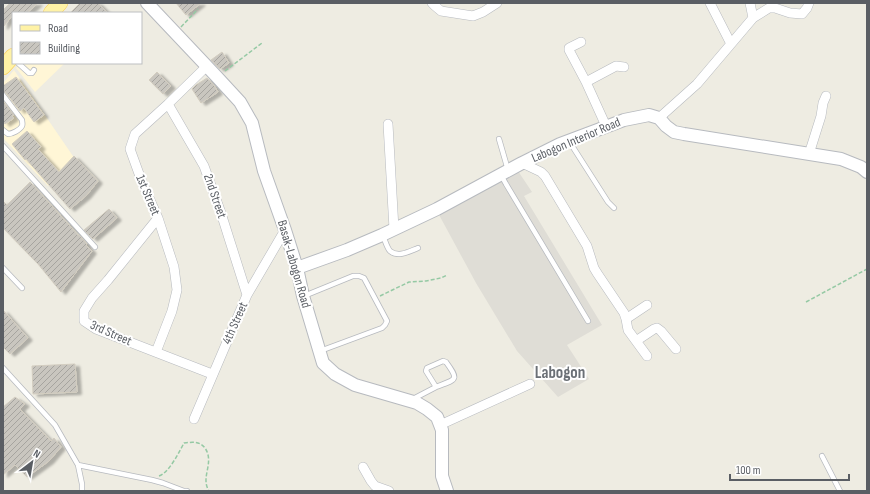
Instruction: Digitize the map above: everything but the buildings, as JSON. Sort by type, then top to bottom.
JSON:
[{"type":"main road","points":[[52,12],[60,3]]},
{"type":"street","name":"Basak-Labogon Road","points":[[147,3],[176,32],[240,102],[252,123],[264,171],[297,268],[303,296],[323,363],[334,374],[355,385],[427,408],[437,417],[440,425]]},
{"type":"street","points":[[432,3],[441,11],[473,16],[483,12],[497,3]]},
{"type":"street","points":[[710,3],[730,44]]},
{"type":"street","points":[[750,3],[753,18]]},
{"type":"street","points":[[809,3],[802,14],[790,13],[776,8],[769,8],[753,18],[697,84],[658,118],[674,132],[841,159],[861,167],[867,172]]},
{"type":"street","points":[[581,42],[569,48],[569,50],[586,82],[606,126]]},
{"type":"street","name":"1st Street","points":[[156,352],[172,311],[177,290],[174,267],[158,218],[142,182],[130,149],[135,134],[207,66]]},
{"type":"street","points":[[586,82],[616,66],[624,68]]},
{"type":"street","points":[[809,154],[826,96]]},
{"type":"street","name":"2nd Street","points":[[168,104],[204,166],[221,213],[247,295]]},
{"type":"street","name":"Labogon Interior Road","points":[[297,268],[347,250],[382,235],[437,209],[522,163],[568,141],[624,120],[649,115],[658,118]]},
{"type":"street","points":[[388,124],[394,229]]},
{"type":"street","points":[[522,163],[541,172],[545,176],[587,246],[594,268],[624,313],[628,330],[647,356]]},
{"type":"street","name":"3rd Street","points":[[158,218],[92,298],[84,311],[84,321],[96,329],[212,374]]},
{"type":"street","name":"4th Street","points":[[194,419],[247,295],[285,230]]},
{"type":"street","points":[[626,319],[647,305]]},
{"type":"street","points":[[636,341],[657,328],[676,349]]},
{"type":"street","points":[[447,491],[442,476],[442,430],[440,425],[530,384]]},
{"type":"street","points":[[363,468],[375,486],[389,491]]},
{"type":"lane","points":[[17,64],[29,73],[32,73],[34,70]]},
{"type":"lane","points":[[3,96],[22,120],[23,124],[22,127],[12,134],[8,134],[3,130]]},
{"type":"lane","points":[[499,139],[510,191],[588,321]]},
{"type":"lane","points":[[568,141],[608,202],[614,208]]},
{"type":"lane","points":[[3,146],[95,247]]},
{"type":"lane","points":[[382,235],[390,251],[395,253],[402,255],[418,248]]},
{"type":"lane","points":[[3,268],[22,288]]},
{"type":"lane","points":[[303,296],[353,276],[359,276],[364,278],[386,321],[382,328],[319,351]]},
{"type":"lane","points":[[409,401],[453,380],[455,374],[446,362],[443,361],[427,368],[426,371],[436,387]]},
{"type":"lane","points":[[3,368],[55,424],[78,465],[82,491]]},
{"type":"lane","points":[[822,456],[840,491]]},
{"type":"lane","points":[[78,465],[152,480],[187,491]]},
{"type":"path","points":[[176,32],[198,9]]},
{"type":"path","points":[[217,77],[262,43]]},
{"type":"path","points":[[806,302],[867,269]]},
{"type":"path","points":[[375,299],[409,282],[426,281],[441,278],[447,275]]},
{"type":"path","points":[[152,480],[156,476],[162,475],[166,472],[184,443],[194,442],[202,444],[208,452],[209,456],[206,486],[209,491]]},
{"type":"shaded area","points":[[20,64],[64,64],[35,92],[16,68]]},
{"type":"shaded area","points":[[14,70],[75,159],[48,186],[3,138],[3,83]]},
{"type":"shaded area","points":[[518,171],[532,192],[524,196],[602,325],[567,345],[589,379],[558,397],[517,351],[476,283],[438,213]]},
{"type":"district","name":"Labogon","points":[[560,373]]}]
